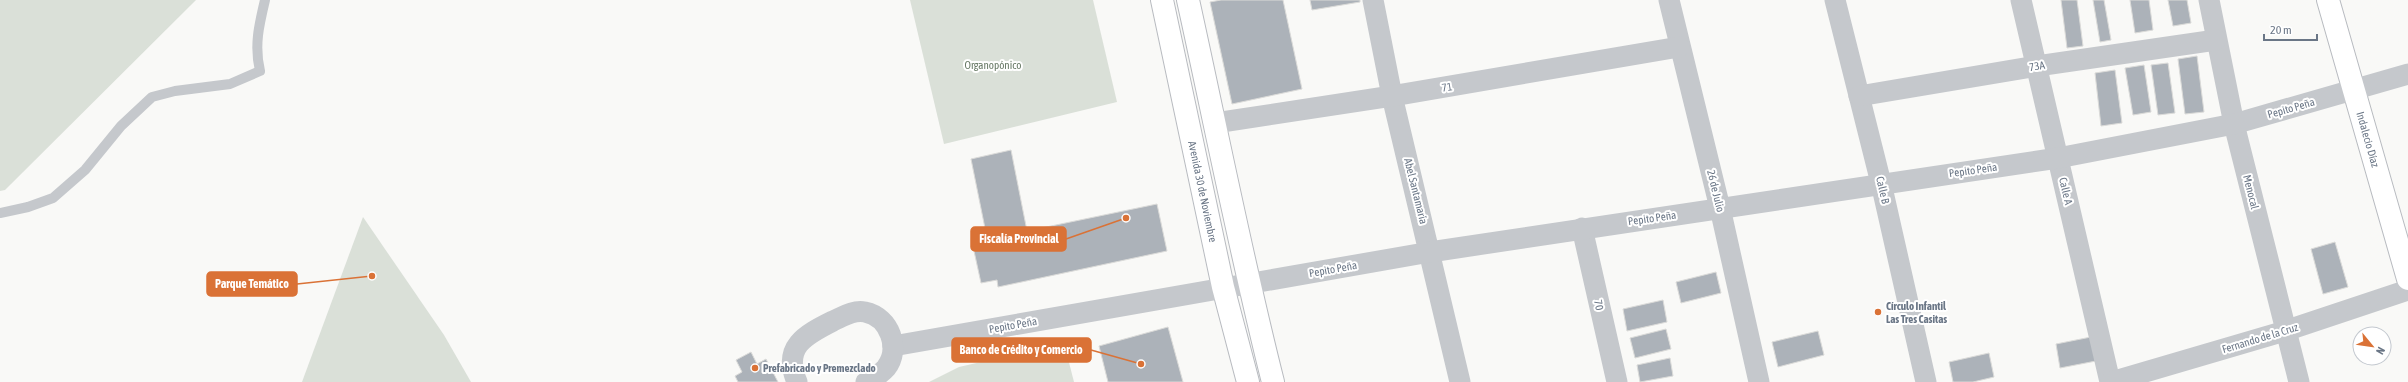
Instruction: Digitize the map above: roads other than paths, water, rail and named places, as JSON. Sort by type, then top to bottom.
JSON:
[{"type":"main road","name":"Avenida 30 de Noviembre","points":[[1162,0],[1223,287],[1248,382]]},
{"type":"main road","points":[[1188,0],[1248,284],[1273,382]]},
{"type":"main road","name":"Indalecio Díaz","points":[[2328,0],[2408,280]]},
{"type":"street","name":"Abel Santamaría","points":[[1373,0],[1392,96],[1460,382]]},
{"type":"street","name":"26 de Julio","points":[[1669,0],[1679,47],[1720,208],[1759,382]]},
{"type":"street","name":"Calle B","points":[[1835,0],[1881,183],[1926,382]]},
{"type":"street","name":"Calle A","points":[[2022,0],[2111,382]]},
{"type":"street","name":"Menocal","points":[[2209,0],[2234,124],[2299,382]]},
{"type":"street","name":"73A","points":[[1859,96],[2037,66],[2216,40]]},
{"type":"street","name":"71","points":[[1215,123],[1392,96],[1679,47]]},
{"type":"street","name":"Pepito Peña","points":[[893,346],[1223,287],[1248,284],[1430,252],[1881,183],[2058,158],[2234,124],[2408,74]]},
{"type":"street","name":"70","points":[[1582,228],[1617,382]]},
{"type":"street","name":"Fernando de la Cruz","points":[[2111,382],[2285,331],[2408,290]]},
{"type":"street","points":[[797,382],[793,372],[792,360],[795,349],[802,339],[812,332],[854,312],[866,312],[877,317],[888,330],[893,346],[891,357],[886,368],[866,382]]},
{"type":"lane","points":[[0,213],[28,207],[53,198],[85,170],[121,126],[152,97],[175,91],[230,84],[260,71],[256,53],[257,35],[264,0]]},
{"type":"place","name":"Fiscalía Provincial","points":[[1126,218]]},
{"type":"place","name":"Parque Temático","points":[[372,276]]},
{"type":"place","name":"Círculo Infantil Las Tres Casitas","points":[[1878,312]]},
{"type":"place","name":"Banco de Crédito y Comercio","points":[[1141,364]]},
{"type":"place","name":"Prefabricado y Premezclado","points":[[755,368]]},
{"type":"park label","name":"Organopónico","points":[[993,65]]}]
